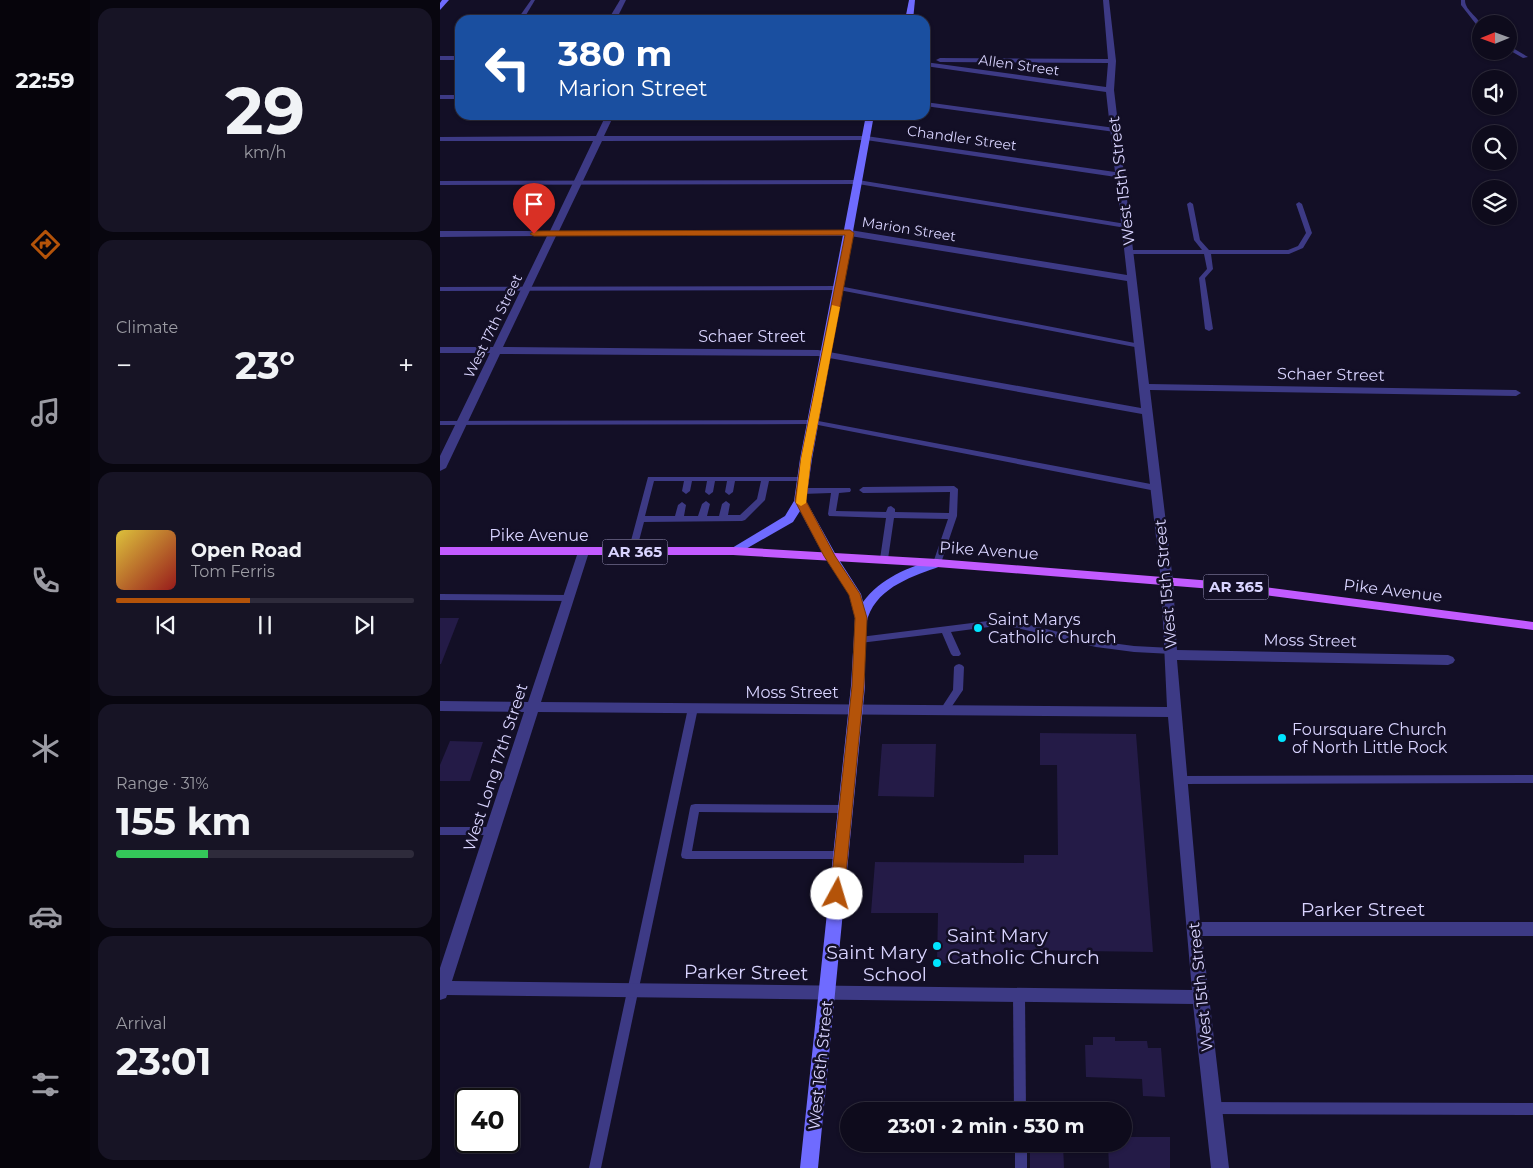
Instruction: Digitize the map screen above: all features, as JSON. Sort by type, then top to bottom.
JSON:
[{"type":"main road","name":"Pike Avenue","points":[[440,551],[632,552],[733,550],[884,559],[1167,581],[1379,605],[1533,626]]},
{"type":"street","points":[[440,8],[446,0]]},
{"type":"street","points":[[614,15],[622,0]]},
{"type":"street","points":[[910,15],[912,0]]},
{"type":"street","name":"West 15th Street","points":[[1106,0],[1112,60],[1110,90],[1167,581],[1174,712],[1193,929],[1220,1168]]},
{"type":"street","points":[[440,58],[455,58]]},
{"type":"street","name":"Allen Street","points":[[930,60],[1112,60]]},
{"type":"street","name":"Allen Street","points":[[930,65],[1110,90]]},
{"type":"street","name":"West 17th Street","points":[[440,468],[608,120]]},
{"type":"street","points":[[733,550],[789,519],[802,490],[869,120]]},
{"type":"street","name":"Chandler Street","points":[[440,139],[866,138],[1120,175]]},
{"type":"street","name":"Marion Street","points":[[440,234],[850,233],[1132,279]]},
{"type":"street","name":"Schaer Street","points":[[440,350],[826,354],[1148,412]]},
{"type":"street","name":"Schaer Street","points":[[1144,387],[1516,393]]},
{"type":"street","name":"West 16th Street","points":[[802,490],[830,556],[855,594],[861,618],[856,710],[810,1168]]},
{"type":"street","name":"West Long 17th Street","points":[[441,990],[583,552]]},
{"type":"street","points":[[861,618],[869,600],[878,590],[894,579],[937,563]]},
{"type":"street","name":"Moss Street","points":[[1172,653],[1448,660]]},
{"type":"street","name":"Moss Street","points":[[440,706],[1174,712]]},
{"type":"street","name":"Parker Street","points":[[1193,929],[1533,929]]},
{"type":"street","name":"Parker Street","points":[[441,990],[1201,997]]},
{"type":"lane","points":[[523,15],[533,0]]},
{"type":"lane","points":[[1462,0],[1463,5],[1472,16]]},
{"type":"lane","points":[[1518,53],[1525,57]]},
{"type":"lane","points":[[440,97],[455,97]]},
{"type":"lane","points":[[930,105],[1115,130]]},
{"type":"lane","points":[[440,183],[858,182],[1126,226]]},
{"type":"lane","points":[[1190,204],[1197,240],[1207,252],[1210,269],[1202,278],[1209,329]]},
{"type":"lane","points":[[1129,252],[1289,252],[1301,247],[1309,234],[1300,204]]},
{"type":"lane","points":[[440,289],[839,288],[1140,346]]},
{"type":"lane","points":[[440,424],[813,422],[1156,488]]},
{"type":"lane","points":[[632,552],[651,479],[765,480],[802,490],[847,490]]},
{"type":"lane","points":[[686,492],[689,479]]},
{"type":"lane","points":[[708,492],[711,479]]},
{"type":"lane","points":[[729,492],[732,479]]},
{"type":"lane","points":[[640,518],[742,518],[762,500],[765,480]]},
{"type":"lane","points":[[868,492],[893,494],[954,489],[953,516],[937,563]]},
{"type":"lane","points":[[836,490],[832,514],[916,512],[953,516]]},
{"type":"lane","points":[[702,518],[706,504]]},
{"type":"lane","points":[[723,518],[726,504]]},
{"type":"lane","points":[[679,519],[682,505]]},
{"type":"lane","points":[[884,559],[891,512]]},
{"type":"lane","points":[[440,597],[568,598]]},
{"type":"lane","points":[[860,640],[1004,622],[1096,644],[1172,653]]},
{"type":"lane","points":[[945,629],[956,654]]},
{"type":"lane","points":[[945,710],[958,690],[959,667]]},
{"type":"lane","points":[[595,1168],[693,708]]},
{"type":"lane","points":[[1180,780],[1533,779]]},
{"type":"lane","points":[[841,855],[686,855],[695,808],[846,809]]},
{"type":"lane","points":[[440,831],[492,831]]},
{"type":"lane","points":[[1019,995],[1020,1102]]},
{"type":"lane","points":[[1213,1108],[1533,1109]]},
{"type":"lane","points":[[1021,1152],[1021,1168]]},
{"type":"building","points":[[440,618],[459,618],[441,664],[440,664]]},
{"type":"building","points":[[1040,733],[1136,734],[1153,952],[1012,950],[1012,964],[937,963],[938,913],[871,913],[875,862],[1024,863],[1024,855],[1058,855],[1057,765],[1040,765]]},
{"type":"building","points":[[450,741],[483,742],[470,781],[440,781],[440,765]]},
{"type":"building","points":[[882,744],[936,744],[934,797],[878,796]]},
{"type":"building","points":[[1093,1037],[1115,1037],[1115,1041],[1147,1041],[1148,1048],[1161,1048],[1165,1097],[1143,1096],[1142,1079],[1086,1077],[1085,1045],[1093,1045]]},
{"type":"building","points":[[1132,1137],[1170,1137],[1170,1168],[1109,1168],[1108,1152],[1132,1152]]},
{"type":"building","points":[[1030,1152],[1063,1152],[1064,1168],[1030,1168]]},
{"type":"slow traffic","points":[[801,503],[806,459],[835,307]]},
{"type":"place","name":"Saint Marys Catholic Church","points":[[978,628]]},
{"type":"place","name":"Foursquare Church of North Little Rock","points":[[1282,738]]},
{"type":"place","name":"Saint Mary Catholic Church","points":[[937,946]]},
{"type":"place","name":"Saint Mary School","points":[[937,963]]},
{"type":"route","points":[[534,234],[850,233],[806,459],[800,501],[830,556],[855,594],[861,618],[858,686],[837,894]]}]
